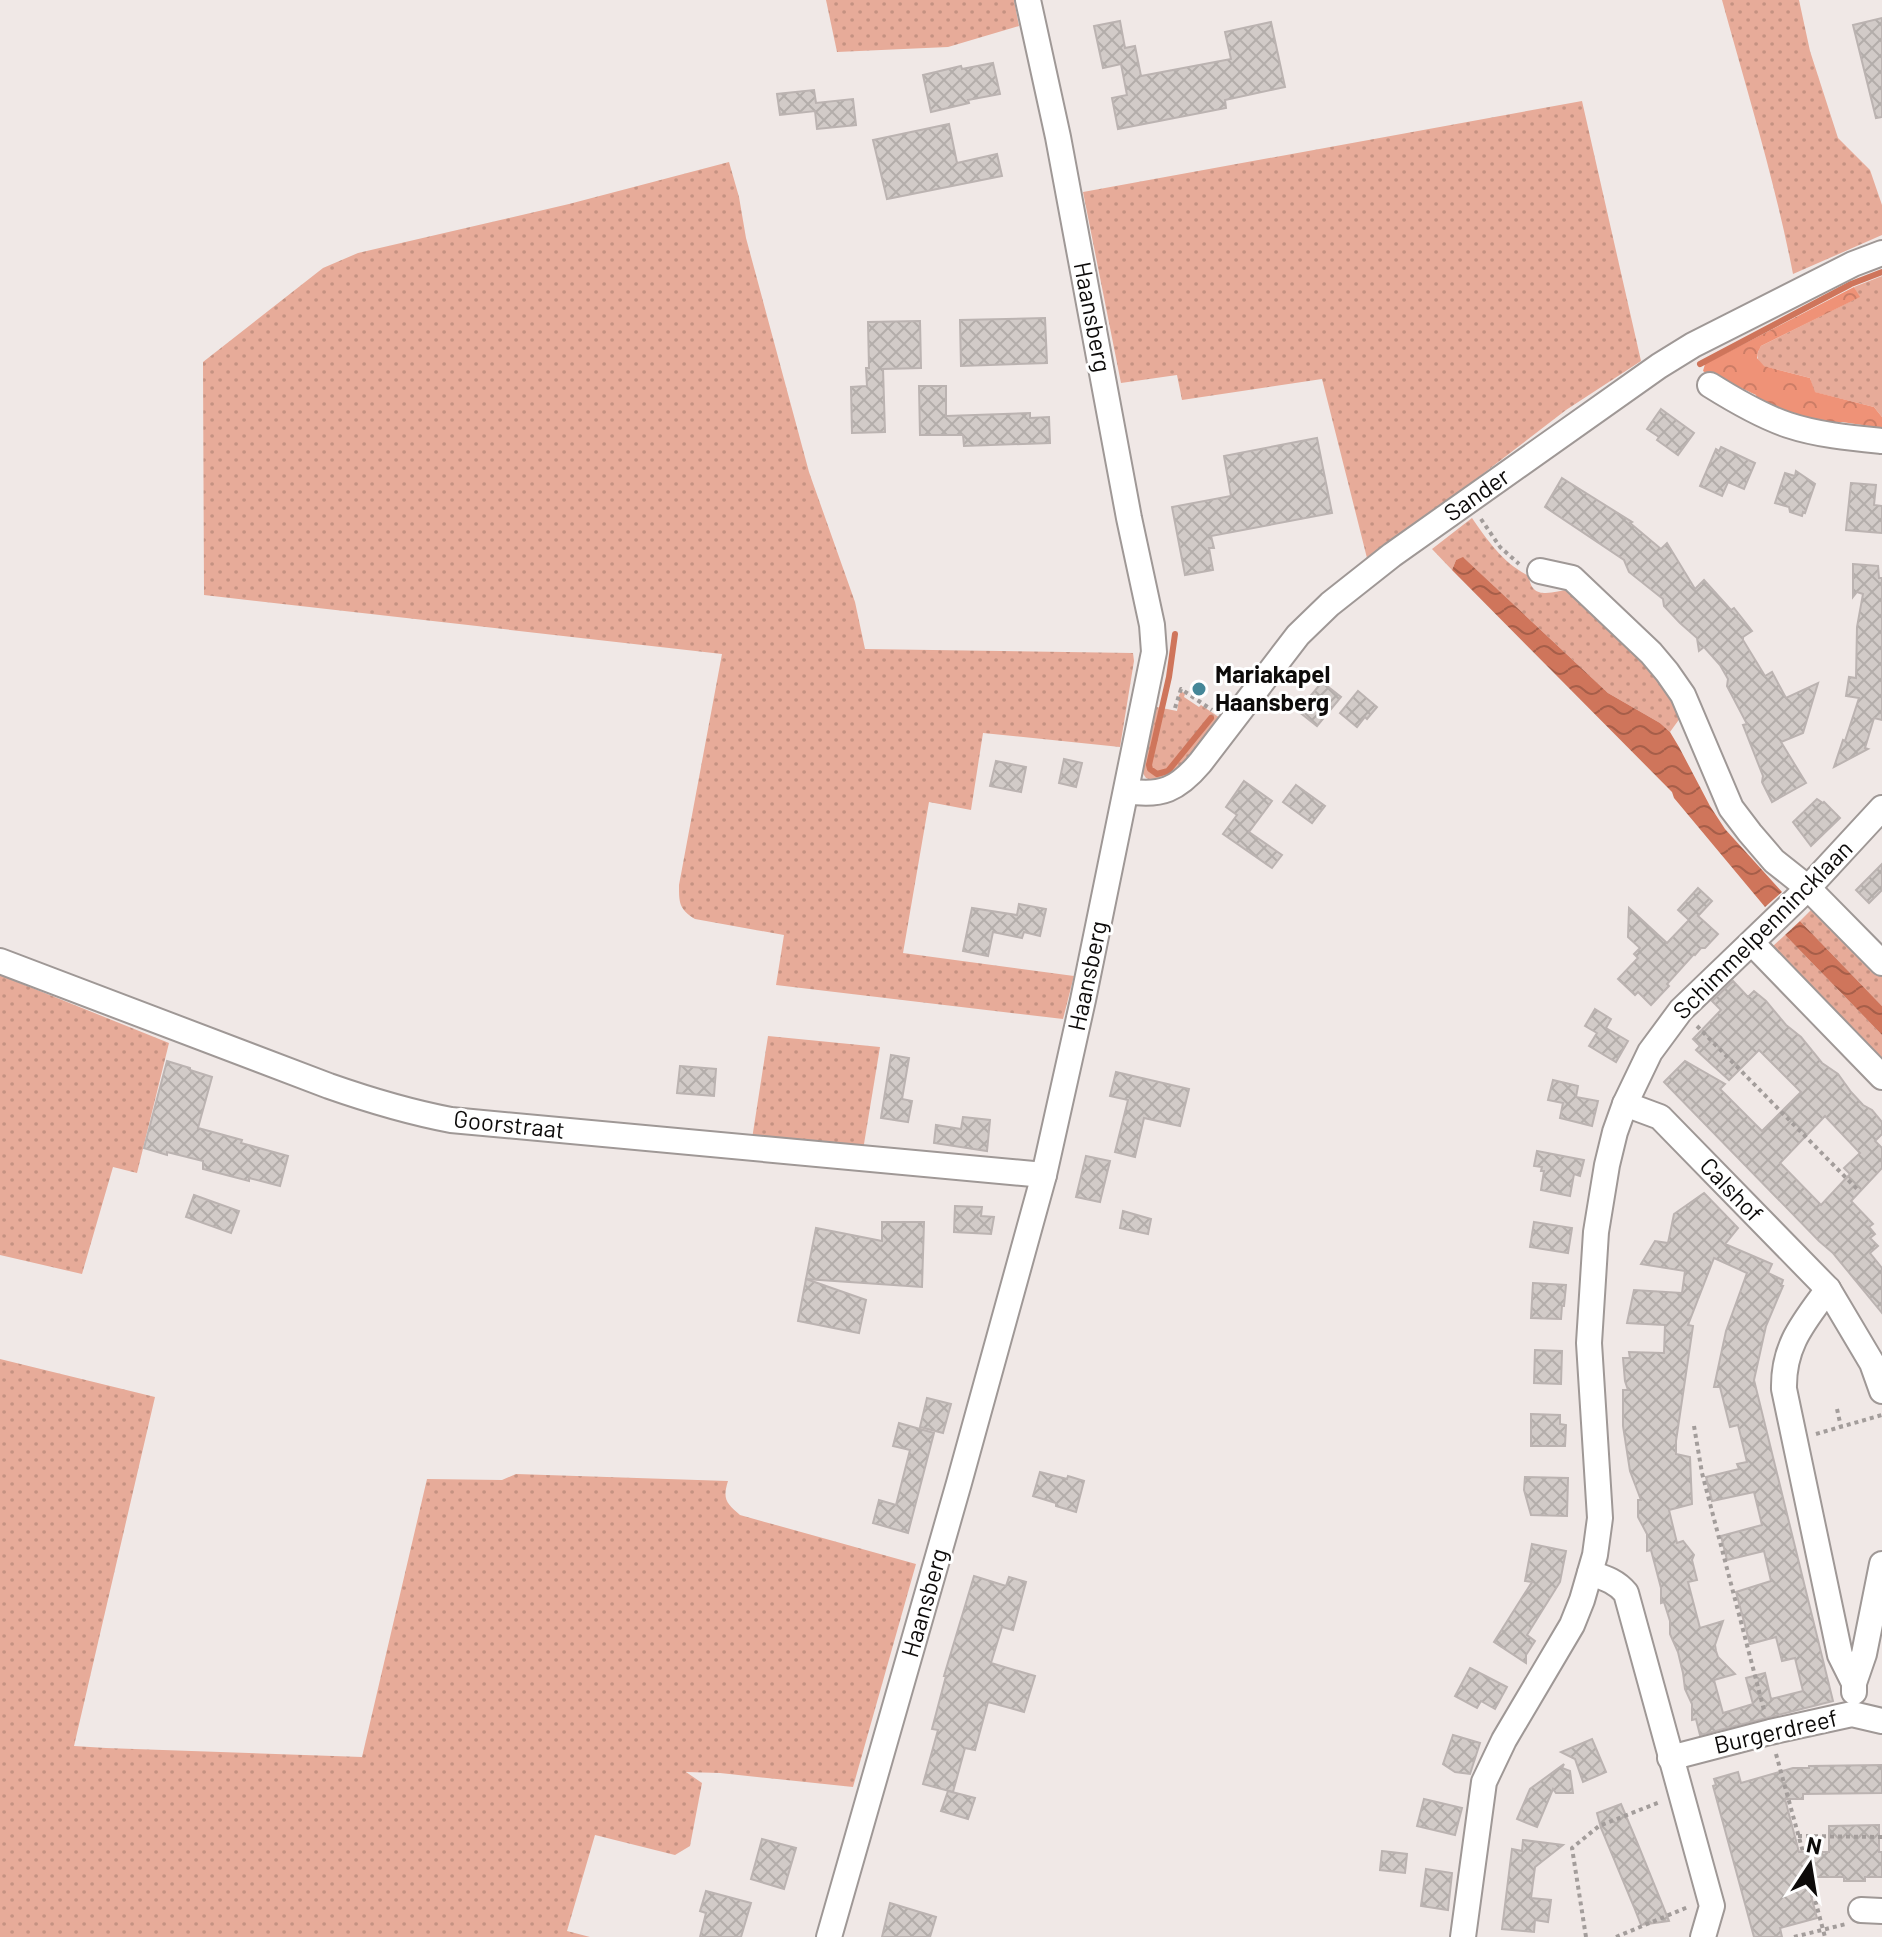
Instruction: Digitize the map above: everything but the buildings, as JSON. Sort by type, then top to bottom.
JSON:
[{"type":"street","name":"Haansberg","points":[[829,1937],[1044,1175],[1154,652],[1152,625],[1058,137],[1028,0]]},
{"type":"street","name":"Sander","points":[[1127,791],[1155,793],[1182,783],[1298,635],[1330,604],[1392,555],[1659,366],[1853,264],[1882,253]]},
{"type":"street","points":[[1710,385],[1789,426],[1882,441]]},
{"type":"street","points":[[1540,571],[1572,578],[1651,653],[1683,695],[1731,808],[1774,861],[1808,888],[1882,963]]},
{"type":"street","name":"Schimmelpennincklaan","points":[[1463,1937],[1484,1782],[1504,1740],[1572,1625],[1590,1573],[1600,1518],[1589,1363],[1596,1232],[1610,1154],[1625,1104],[1650,1052],[1681,1010],[1808,888],[1882,808]]},
{"type":"street","points":[[1752,943],[1882,1077]]},
{"type":"street","name":"Goorstraat","points":[[0,961],[329,1086],[380,1104],[427,1115],[482,1123],[1044,1175]]},
{"type":"street","name":"Calshof","points":[[1625,1104],[1660,1117],[1828,1289],[1872,1363],[1882,1391]]},
{"type":"street","points":[[1828,1289],[1800,1326],[1788,1356],[1784,1389],[1840,1655],[1854,1683]]},
{"type":"street","points":[[1852,1714],[1854,1683],[1864,1654],[1882,1564]]},
{"type":"street","points":[[1590,1573],[1609,1579],[1626,1593],[1712,1906],[1703,1937]]},
{"type":"street","name":"Burgerdreef","points":[[1670,1758],[1852,1714],[1882,1721]]},
{"type":"path","points":[[1470,500],[1500,547],[1524,567],[1540,571]]},
{"type":"path","points":[[1175,708],[1181,689],[1231,723]]},
{"type":"path","points":[[1681,1010],[1857,1189]]},
{"type":"path","points":[[1837,1409],[1841,1427]]},
{"type":"path","points":[[1795,1440],[1882,1415]]},
{"type":"path","points":[[1694,1426],[1702,1473],[1803,1852]]},
{"type":"path","points":[[1586,1937],[1572,1848],[1599,1826],[1680,1793]]},
{"type":"path","points":[[1798,1836],[1882,1837]]},
{"type":"path","points":[[1807,1870],[1825,1937]]},
{"type":"path","points":[[1616,1937],[1710,1898]]},
{"type":"path","points":[[1794,1937],[1864,1915]]},
{"type":"shaded area","points":[[826,0],[1014,0],[1019,26],[948,47],[837,52]]},
{"type":"shaded area","points":[[1722,0],[1799,0],[1810,51],[1838,138],[1870,170],[1882,205],[1882,235],[1793,274],[1769,170]]},
{"type":"shaded area","points":[[1582,101],[1641,361],[1566,410],[1368,562],[1322,379],[1182,400],[1177,375],[1121,383],[1083,192]]},
{"type":"shaded area","points":[[729,162],[746,238],[809,472],[855,602],[865,649],[1133,653],[1120,747],[983,733],[971,810],[929,802],[903,953],[1074,976],[1063,1019],[776,985],[784,935],[695,919],[683,909],[679,885],[722,654],[204,595],[203,362],[323,268],[358,253],[569,204]]},
{"type":"shaded area","points":[[1882,276],[1882,417],[1874,407],[1814,392],[1810,378],[1763,366],[1759,361],[1761,346],[1859,297],[1854,287]]},
{"type":"shaded area","points":[[1472,518],[1504,558],[1529,576],[1534,589],[1550,593],[1570,589],[1647,659],[1683,714],[1670,732],[1608,693],[1464,558],[1456,560],[1452,570],[1432,549]]},
{"type":"shaded area","points":[[1181,691],[1184,697],[1223,720],[1179,774],[1153,781],[1142,772],[1152,706],[1177,711]]},
{"type":"shaded area","points":[[1813,908],[1882,974],[1882,1006],[1800,921]]},
{"type":"shaded area","points":[[1785,935],[1882,1035],[1882,1067],[1769,946]]},
{"type":"shaded area","points":[[0,975],[169,1043],[137,1173],[113,1167],[82,1274],[0,1255]]},
{"type":"shaded area","points":[[768,1036],[880,1047],[863,1150],[752,1139]]},
{"type":"shaded area","points":[[0,1359],[155,1397],[74,1746],[362,1757],[427,1479],[502,1480],[516,1474],[728,1481],[727,1501],[740,1515],[916,1564],[853,1787],[686,1772],[702,1783],[690,1846],[675,1855],[595,1835],[567,1931],[590,1937],[0,1937]]},
{"type":"green space","points":[[1854,287],[1860,297],[1761,346],[1757,358],[1764,366],[1810,378],[1815,392],[1874,407],[1882,417],[1882,434],[1869,426],[1842,422],[1829,427],[1759,406],[1756,395],[1739,387],[1727,388],[1703,371],[1705,364]]},
{"type":"water","points":[[1463,557],[1608,693],[1670,732],[1725,829],[1782,892],[1765,907],[1672,792],[1452,570],[1456,560]]},
{"type":"water","points":[[1800,921],[1882,1006],[1882,1035],[1785,935]]},
{"type":"waterway","points":[[1700,364],[1851,284],[1882,272]]},
{"type":"waterway","points":[[1175,634],[1150,769],[1157,774],[1168,771],[1211,718]]},
{"type":"place","name":"Mariakapel Haansberg","points":[[1199,689]]}]
